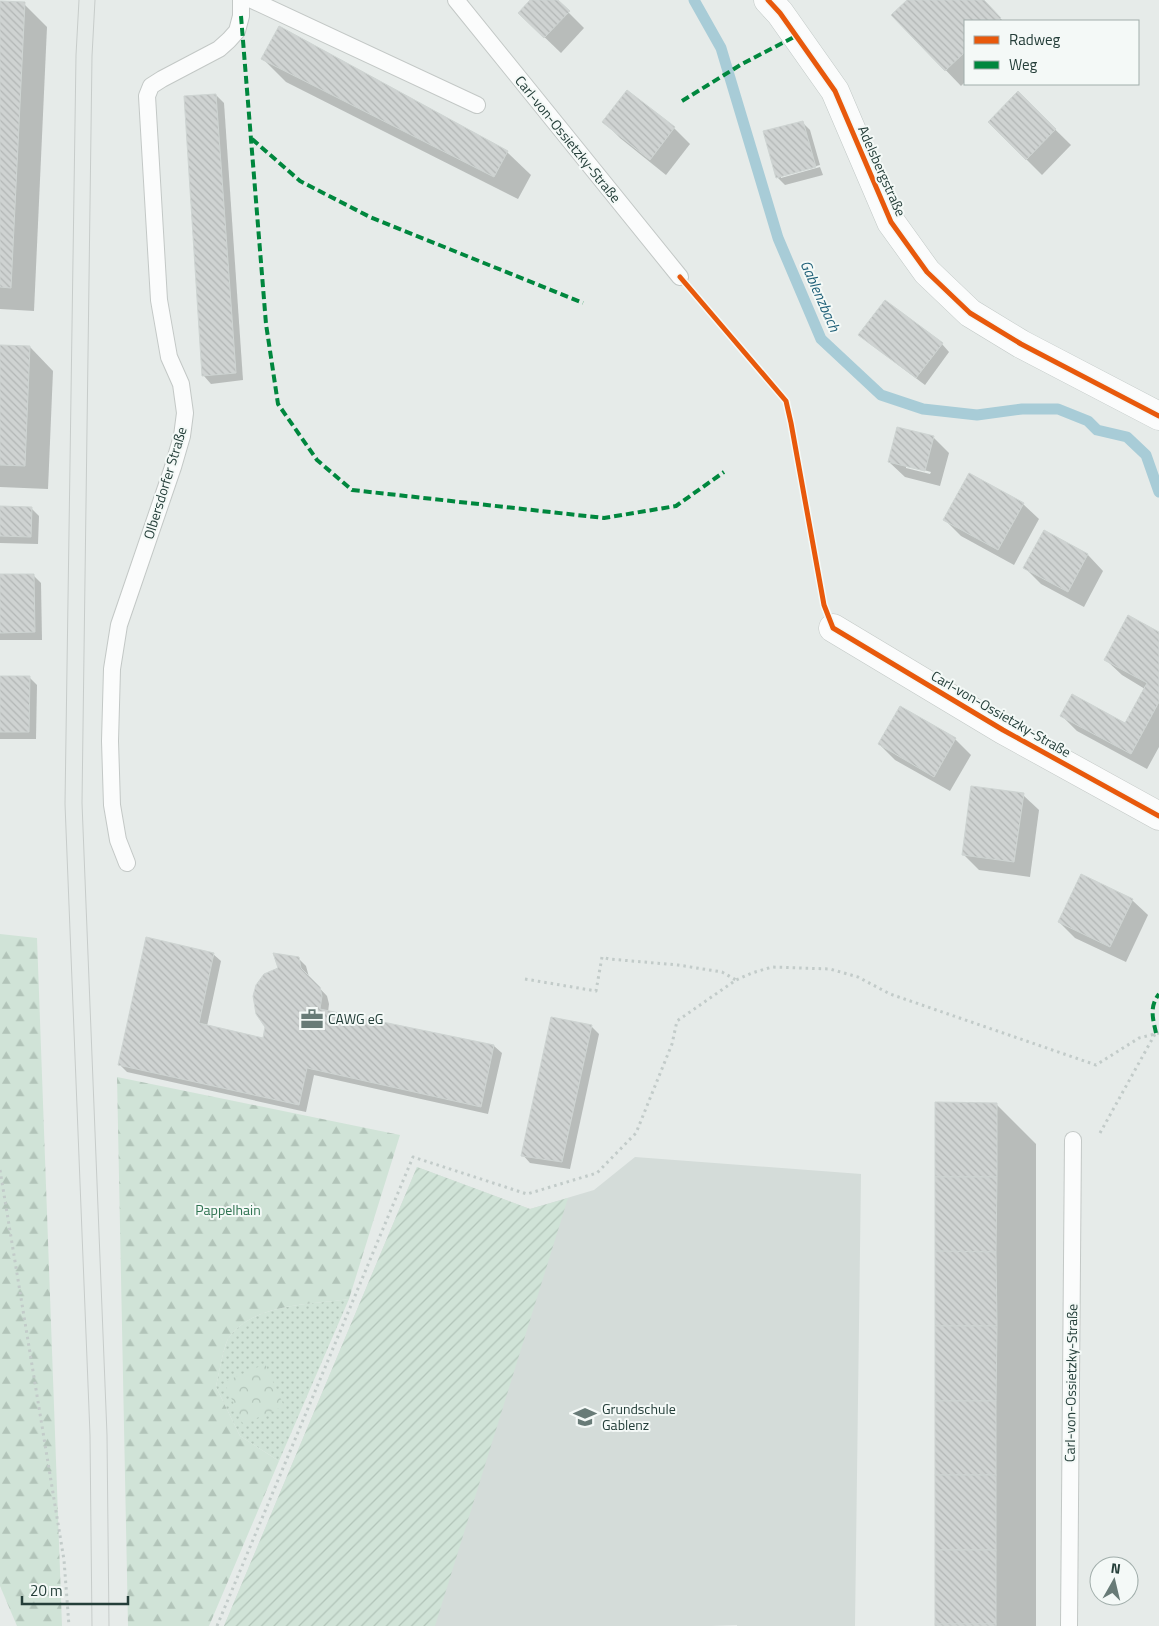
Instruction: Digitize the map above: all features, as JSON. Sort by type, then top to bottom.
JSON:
[{"type":"street","name":"Adelsbergstraße","points":[[768,0],[780,13],[835,91],[891,222],[928,272],[970,312],[1012,339],[1159,416]]},
{"type":"street","name":"Carl-von-Ossietzky-Straße","points":[[833,628],[1004,730],[1159,816]]},
{"type":"lane","name":"Olbersdorfer Straße","points":[[127,862],[118,840],[112,805],[110,741],[112,669],[119,625],[173,467],[186,414],[181,384],[169,357],[159,300],[147,96],[152,86],[162,79],[218,49],[229,40],[237,31],[241,16],[242,0]]},
{"type":"lane","points":[[252,0],[477,105]]},
{"type":"lane","name":"Carl-von-Ossietzky-Straße","points":[[456,0],[680,277]]},
{"type":"lane","name":"Carl-von-Ossietzky-Straße","points":[[1069,1626],[1073,1140]]},
{"type":"path","points":[[525,979],[596,991],[602,957],[722,972],[736,980]]},
{"type":"path","points":[[217,1626],[414,1156],[527,1194],[597,1173],[636,1133],[672,1044],[677,1021],[736,980],[772,967],[830,969],[858,977],[890,994],[1096,1065],[1139,1038],[1157,1033]]},
{"type":"path","points":[[1073,1140],[1098,1137],[1157,1033]]},
{"type":"path","points":[[0,1170],[64,1560],[70,1626]]},
{"type":"shaded area","name":"Grundschule Gablenz","points":[[635,1157],[861,1174],[855,1626],[224,1626],[417,1167],[530,1209],[594,1190]]},
{"type":"green space","points":[[0,934],[37,938],[62,1626],[17,1626],[0,1586]]},
{"type":"green space","name":"Pappelhain","points":[[117,1077],[400,1135],[349,1299],[300,1305],[267,1312],[252,1318],[238,1327],[226,1342],[216,1387],[240,1436],[279,1461],[209,1626],[128,1626]]},
{"type":"green space","points":[[417,1167],[530,1209],[568,1198],[435,1626],[224,1626]]},
{"type":"green space","points":[[349,1299],[279,1461],[240,1436],[216,1387],[226,1343],[238,1327],[252,1318],[267,1312],[300,1305]]},
{"type":"green space","points":[[265,1364],[284,1406],[243,1424],[224,1382]]},
{"type":"building","points":[[530,0],[558,0],[570,11],[544,38],[518,13]]},
{"type":"building","points":[[907,0],[984,0],[1001,18],[999,20],[964,20],[964,53],[945,71],[891,15]]},
{"type":"building","points":[[0,1],[25,2],[11,288],[0,287]]},
{"type":"building","points":[[279,26],[508,151],[494,177],[261,59]]},
{"type":"building","points":[[627,90],[675,127],[650,160],[602,122]]},
{"type":"building","points":[[1018,91],[1056,129],[1026,160],[988,122]]},
{"type":"building","points":[[216,94],[236,373],[202,376],[184,96]]},
{"type":"building","points":[[803,121],[816,167],[776,178],[763,131]]},
{"type":"building","points":[[885,300],[943,343],[916,378],[858,335]]},
{"type":"building","points":[[0,345],[30,346],[25,466],[0,465]]},
{"type":"building","points":[[897,427],[934,436],[925,471],[888,462]]},
{"type":"building","points":[[969,473],[1024,503],[998,550],[943,520]]},
{"type":"building","points":[[0,506],[32,507],[31,537],[0,536]]},
{"type":"building","points":[[1044,530],[1088,554],[1068,592],[1023,568]]},
{"type":"building","points":[[0,574],[34,574],[35,632],[0,633]]},
{"type":"building","points":[[1128,615],[1159,632],[1159,702],[1131,754],[1060,716],[1072,694],[1125,723],[1147,683],[1104,660]]},
{"type":"building","points":[[0,676],[30,676],[29,732],[0,732]]},
{"type":"building","points":[[900,706],[956,738],[934,777],[878,744]]},
{"type":"building","points":[[971,786],[1024,793],[1014,862],[962,855]]},
{"type":"building","points":[[1081,874],[1133,899],[1110,947],[1058,922]]},
{"type":"building","name":"CAWG eG","points":[[146,937],[214,953],[199,1023],[263,1038],[265,1027],[256,1014],[253,996],[256,985],[264,974],[278,968],[273,953],[299,957],[301,968],[320,987],[322,996],[320,1009],[494,1045],[481,1107],[307,1068],[299,1105],[118,1065]]},
{"type":"building","points":[[551,1017],[592,1025],[562,1162],[521,1156]]},
{"type":"building","points":[[935,1102],[997,1103],[997,1177],[935,1177]]},
{"type":"building","points":[[935,1177],[997,1177],[996,1252],[935,1251]]},
{"type":"building","points":[[935,1251],[996,1252],[997,1326],[935,1326]]},
{"type":"building","points":[[935,1326],[997,1326],[996,1401],[935,1401]]},
{"type":"building","points":[[935,1401],[996,1401],[996,1475],[935,1475]]},
{"type":"building","points":[[935,1475],[996,1475],[996,1550],[935,1550]]},
{"type":"building","points":[[935,1550],[996,1550],[996,1624],[935,1624]]},
{"type":"building","points":[[935,1624],[996,1624],[996,1626],[935,1626]]},
{"type":"waterway","name":"Gablenzbach","points":[[694,0],[721,48],[778,238],[821,339],[881,395],[923,409],[977,415],[1022,409],[1058,409],[1088,421],[1097,430],[1127,437],[1146,455],[1159,492]]},
{"type":"tram line","points":[[79,0],[76,55],[65,804],[90,1435],[92,1626]]},
{"type":"tram line","points":[[95,0],[92,56],[82,803],[107,1435],[109,1626]]},
{"type":"marked path","points":[[241,16],[266,324],[278,404],[317,460],[352,490],[604,518],[676,506],[724,472]]},
{"type":"marked path","points":[[682,101],[742,64],[796,36]]},
{"type":"marked path","points":[[252,139],[300,181],[370,217],[583,303]]},
{"type":"marked path","points":[[1156,1033],[1153,1008],[1159,994]]},
{"type":"cycle path","points":[[768,0],[780,13],[835,91],[891,222],[927,272],[970,313],[1021,344],[1159,416]]},
{"type":"cycle path","points":[[680,277],[786,401],[824,605],[833,628],[1003,730],[1159,816]]},
{"type":"place","name":"CAWG eG","points":[[312,1019]]},
{"type":"place","name":"Grundschule Gablenz","points":[[585,1417]]}]
